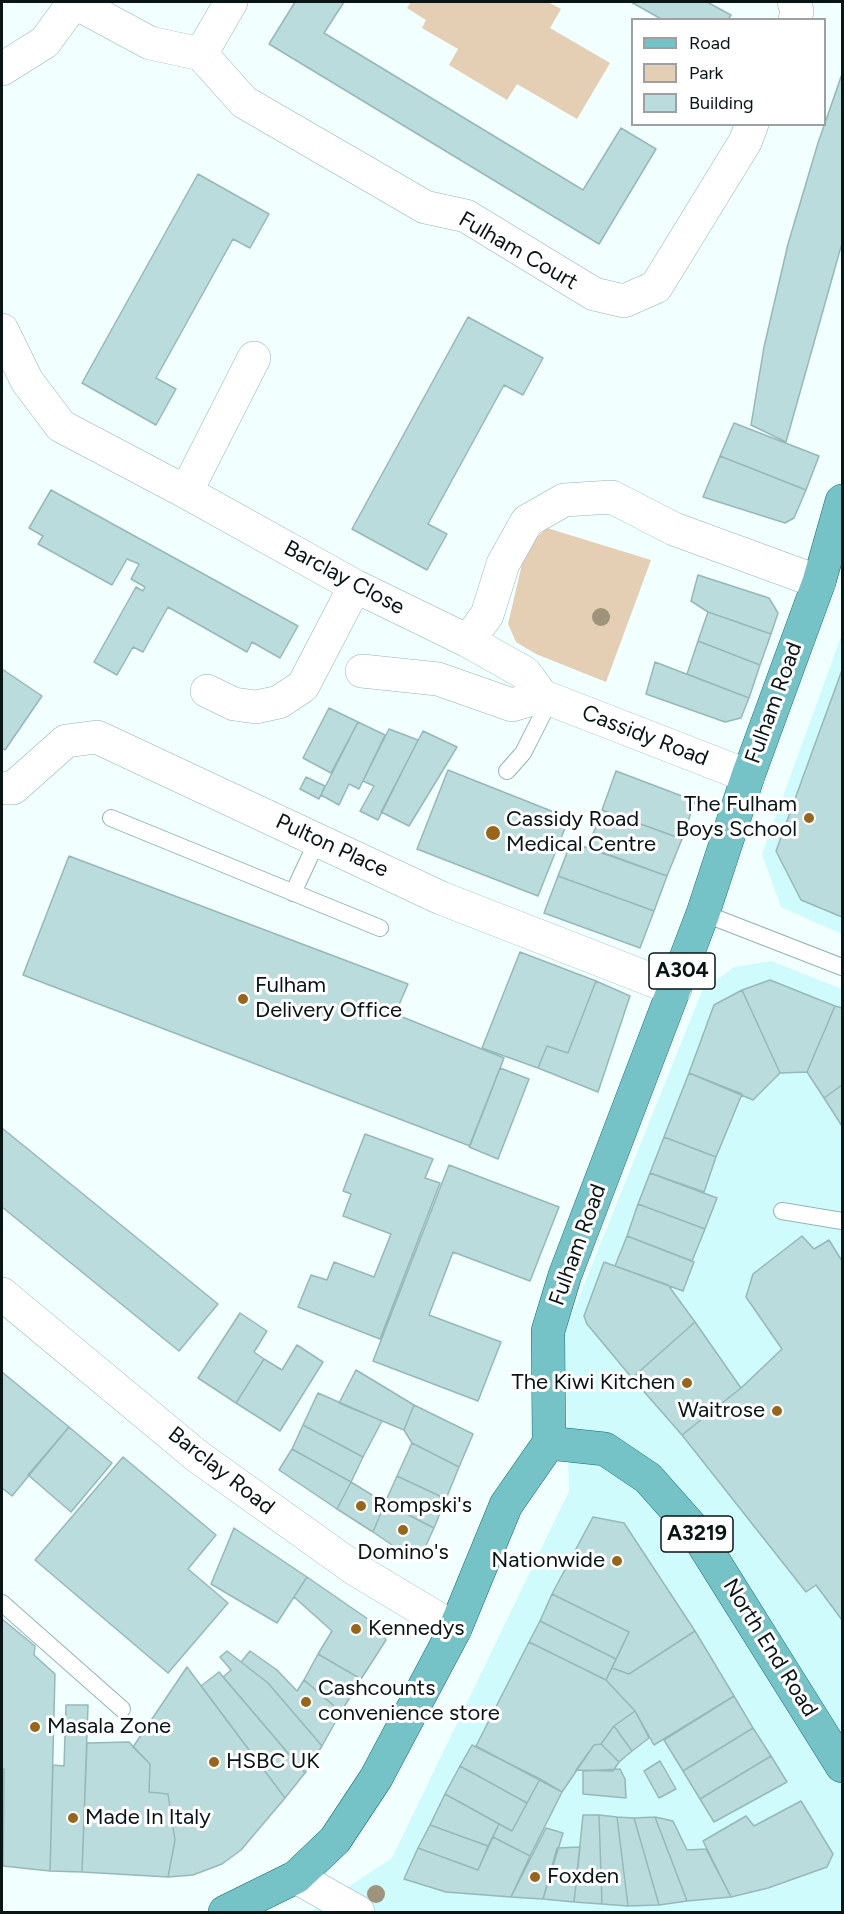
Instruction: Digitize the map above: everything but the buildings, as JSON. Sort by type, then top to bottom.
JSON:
[{"type":"main road","name":"Fulham Road","points":[[549,1443],[548,1331],[565,1275],[703,913],[748,776],[819,582],[843,501]]},
{"type":"main road","points":[[225,1912],[296,1876],[335,1840],[376,1778],[455,1629],[506,1505],[549,1443]]},
{"type":"main road","name":"North End Road","points":[[549,1443],[605,1449],[648,1478],[695,1531],[843,1766]]},
{"type":"street","points":[[2,69],[45,42],[74,2],[150,43],[201,54],[231,2]]},
{"type":"street","points":[[794,2],[795,18]]},
{"type":"street","name":"Fulham Court","points":[[201,54],[244,102],[425,207],[466,216],[594,294],[624,301],[656,287],[745,142],[751,126]]},
{"type":"street","name":"Barclay Close","points":[[2,330],[27,381],[61,426],[355,586],[468,641]]},
{"type":"street","points":[[186,492],[254,358]]},
{"type":"street","points":[[362,671],[438,679],[512,705],[546,698],[525,673],[468,641],[487,615],[503,564],[527,521],[564,500],[612,497],[674,529],[819,582]]},
{"type":"street","points":[[207,691],[234,704],[256,706],[279,702],[303,686],[355,586]]},
{"type":"street","name":"Cassidy Road","points":[[546,698],[748,776]]},
{"type":"street","name":"Pulton Place","points":[[2,788],[13,788],[66,741],[97,736],[318,838],[441,898],[675,989]]},
{"type":"street","name":"Barclay Road","points":[[2,1294],[197,1456],[355,1569],[455,1629]]},
{"type":"street","points":[[296,1876],[358,1912]]},
{"type":"lane","points":[[507,771],[523,753],[546,698]]},
{"type":"lane","points":[[111,818],[380,928]]},
{"type":"lane","points":[[293,893],[318,838]]},
{"type":"lane","points":[[703,913],[843,967]]},
{"type":"lane","points":[[782,1211],[843,1221]]},
{"type":"lane","points":[[2,1603],[122,1708]]},
{"type":"shaded area","name":"The Fulham Boys School","points":[[842,634],[842,934],[781,907],[762,854]]},
{"type":"shaded area","points":[[771,961],[842,989],[842,1912],[310,1912],[392,1858],[569,1491],[565,1332],[702,991],[734,967]]},
{"type":"green space","points":[[411,2],[548,2],[561,9],[550,28],[610,63],[577,119],[517,84],[507,100],[449,65],[458,49],[422,28],[426,20],[407,8]]},
{"type":"green space","points":[[547,528],[651,560],[606,682],[536,654],[516,642],[508,624],[526,547]]},
{"type":"place","name":"The Fulham Boys School","points":[[809,818]]},
{"type":"place","name":"Cassidy Road Medical Centre","points":[[493,833]]},
{"type":"place","name":"Fulham Delivery Office","points":[[243,999]]},
{"type":"place","name":"The Kiwi Kitchen","points":[[687,1383]]},
{"type":"place","name":"Waitrose","points":[[777,1411]]},
{"type":"place","name":"Rompski's","points":[[361,1506]]},
{"type":"place","name":"Domino's","points":[[403,1530]]},
{"type":"place","name":"Nationwide","points":[[617,1561]]},
{"type":"place","name":"Kennedys","points":[[356,1629]]},
{"type":"place","name":"Cashcounts convenience store","points":[[306,1702]]},
{"type":"place","name":"Masala Zone","points":[[35,1727]]},
{"type":"place","name":"HSBC UK","points":[[214,1762]]},
{"type":"place","name":"Made In Italy","points":[[73,1818]]},
{"type":"place","name":"Foxden","points":[[535,1877]]}]
